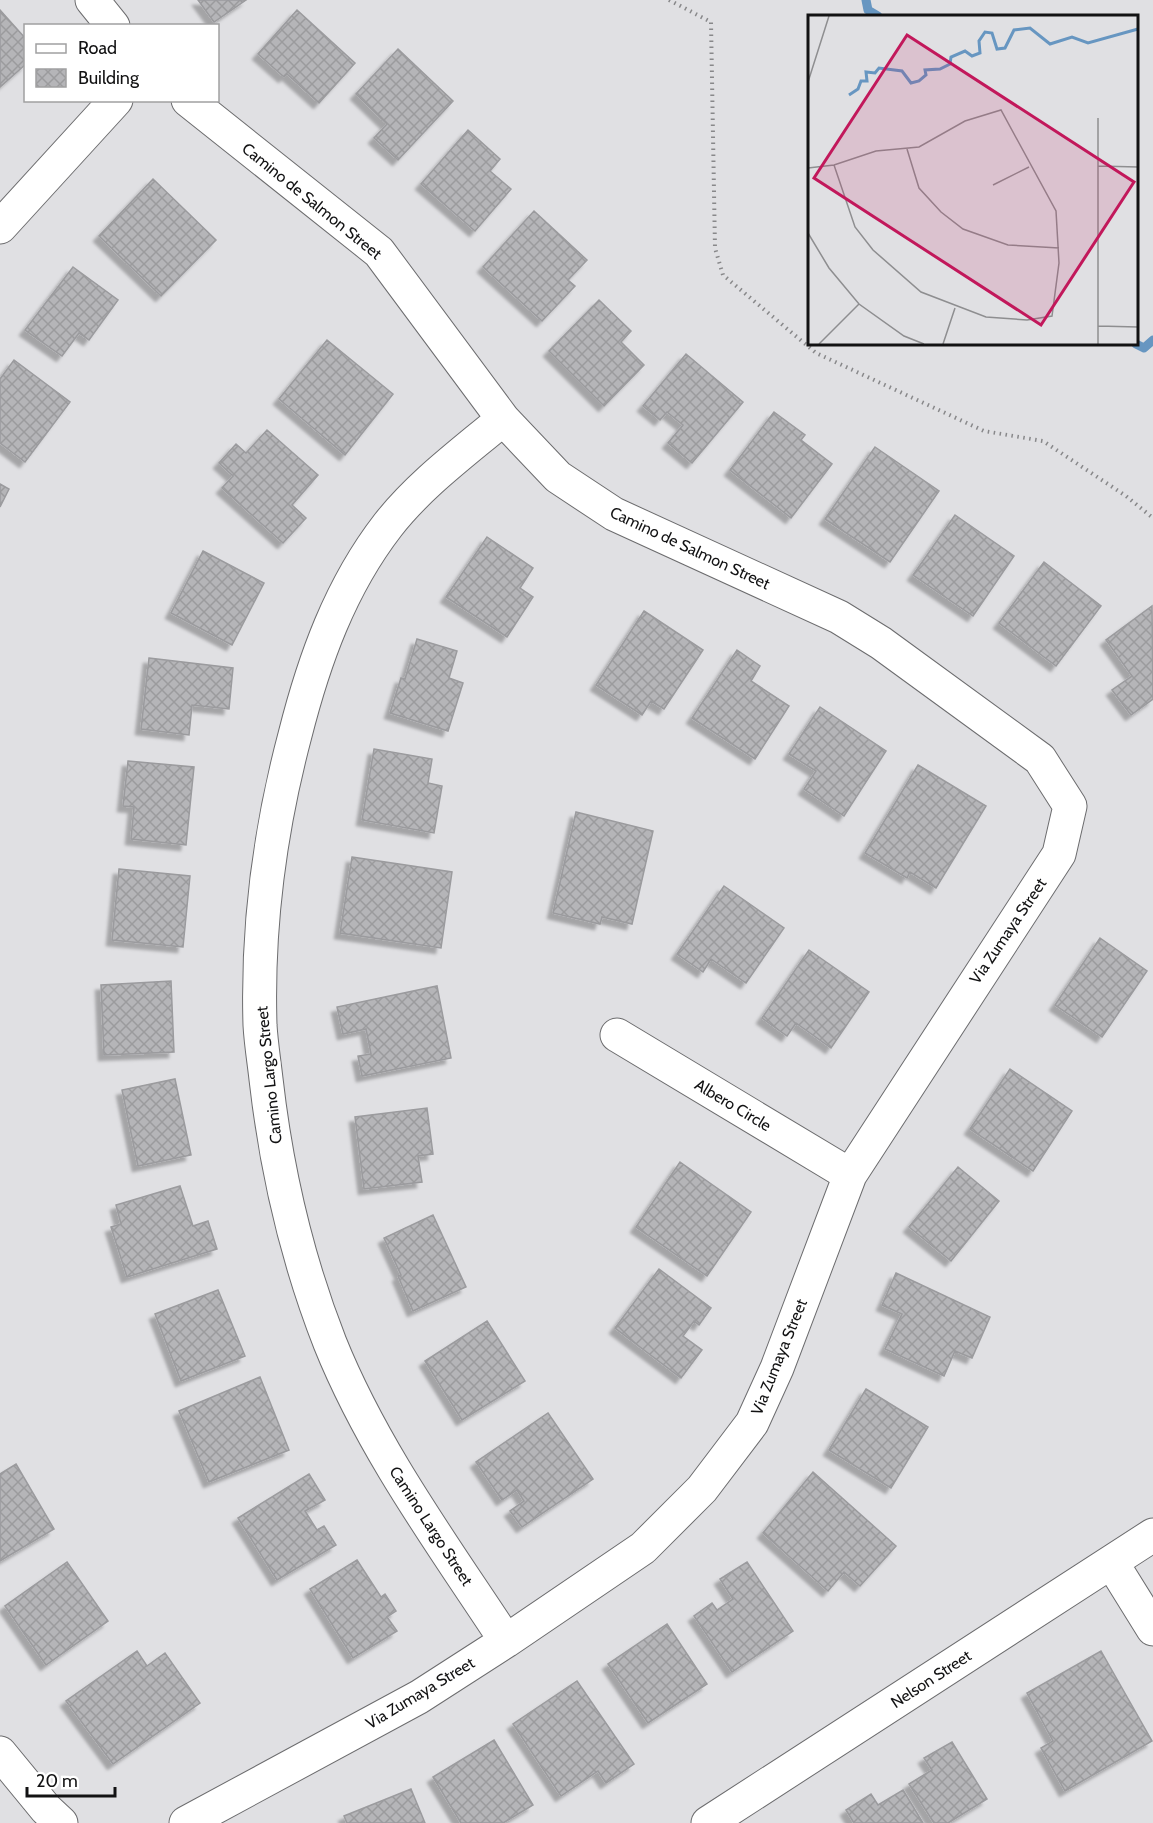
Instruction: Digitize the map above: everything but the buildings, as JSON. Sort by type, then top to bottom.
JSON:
[{"type":"street","points":[[92,0],[110,24]]},
{"type":"street","points":[[0,227],[114,102]]},
{"type":"street","name":"Camino de Salmon Street","points":[[191,102],[379,252],[503,419],[558,477],[614,514],[839,617],[880,643],[1040,759],[1070,806]]},
{"type":"street","name":"Camino Largo Street","points":[[503,419],[419,491],[389,524],[365,558],[329,625],[305,696],[286,767],[271,842],[263,916],[260,1026],[273,1134],[295,1238],[330,1342],[362,1412],[399,1478],[506,1641]]},
{"type":"street","name":"Via Zumaya Street","points":[[186,1823],[419,1697],[506,1641],[643,1548],[702,1489],[752,1423],[777,1368],[850,1175],[1059,854],[1070,806]]},
{"type":"street","name":"Albero Circle","points":[[617,1035],[850,1175]]},
{"type":"street","name":"Nelson Street","points":[[708,1823],[1153,1535]]},
{"type":"street","points":[[1112,1563],[1153,1629]]},
{"type":"street","points":[[0,1753],[46,1809],[61,1823]]},
{"type":"path","points":[[669,0],[711,22],[715,248],[723,275],[816,353],[984,431],[1043,441],[1126,496],[1153,518]]},
{"type":"waterway","points":[[866,0],[868,10],[876,15]]},
{"type":"waterway","points":[[1138,345],[1144,348],[1153,340]]}]
